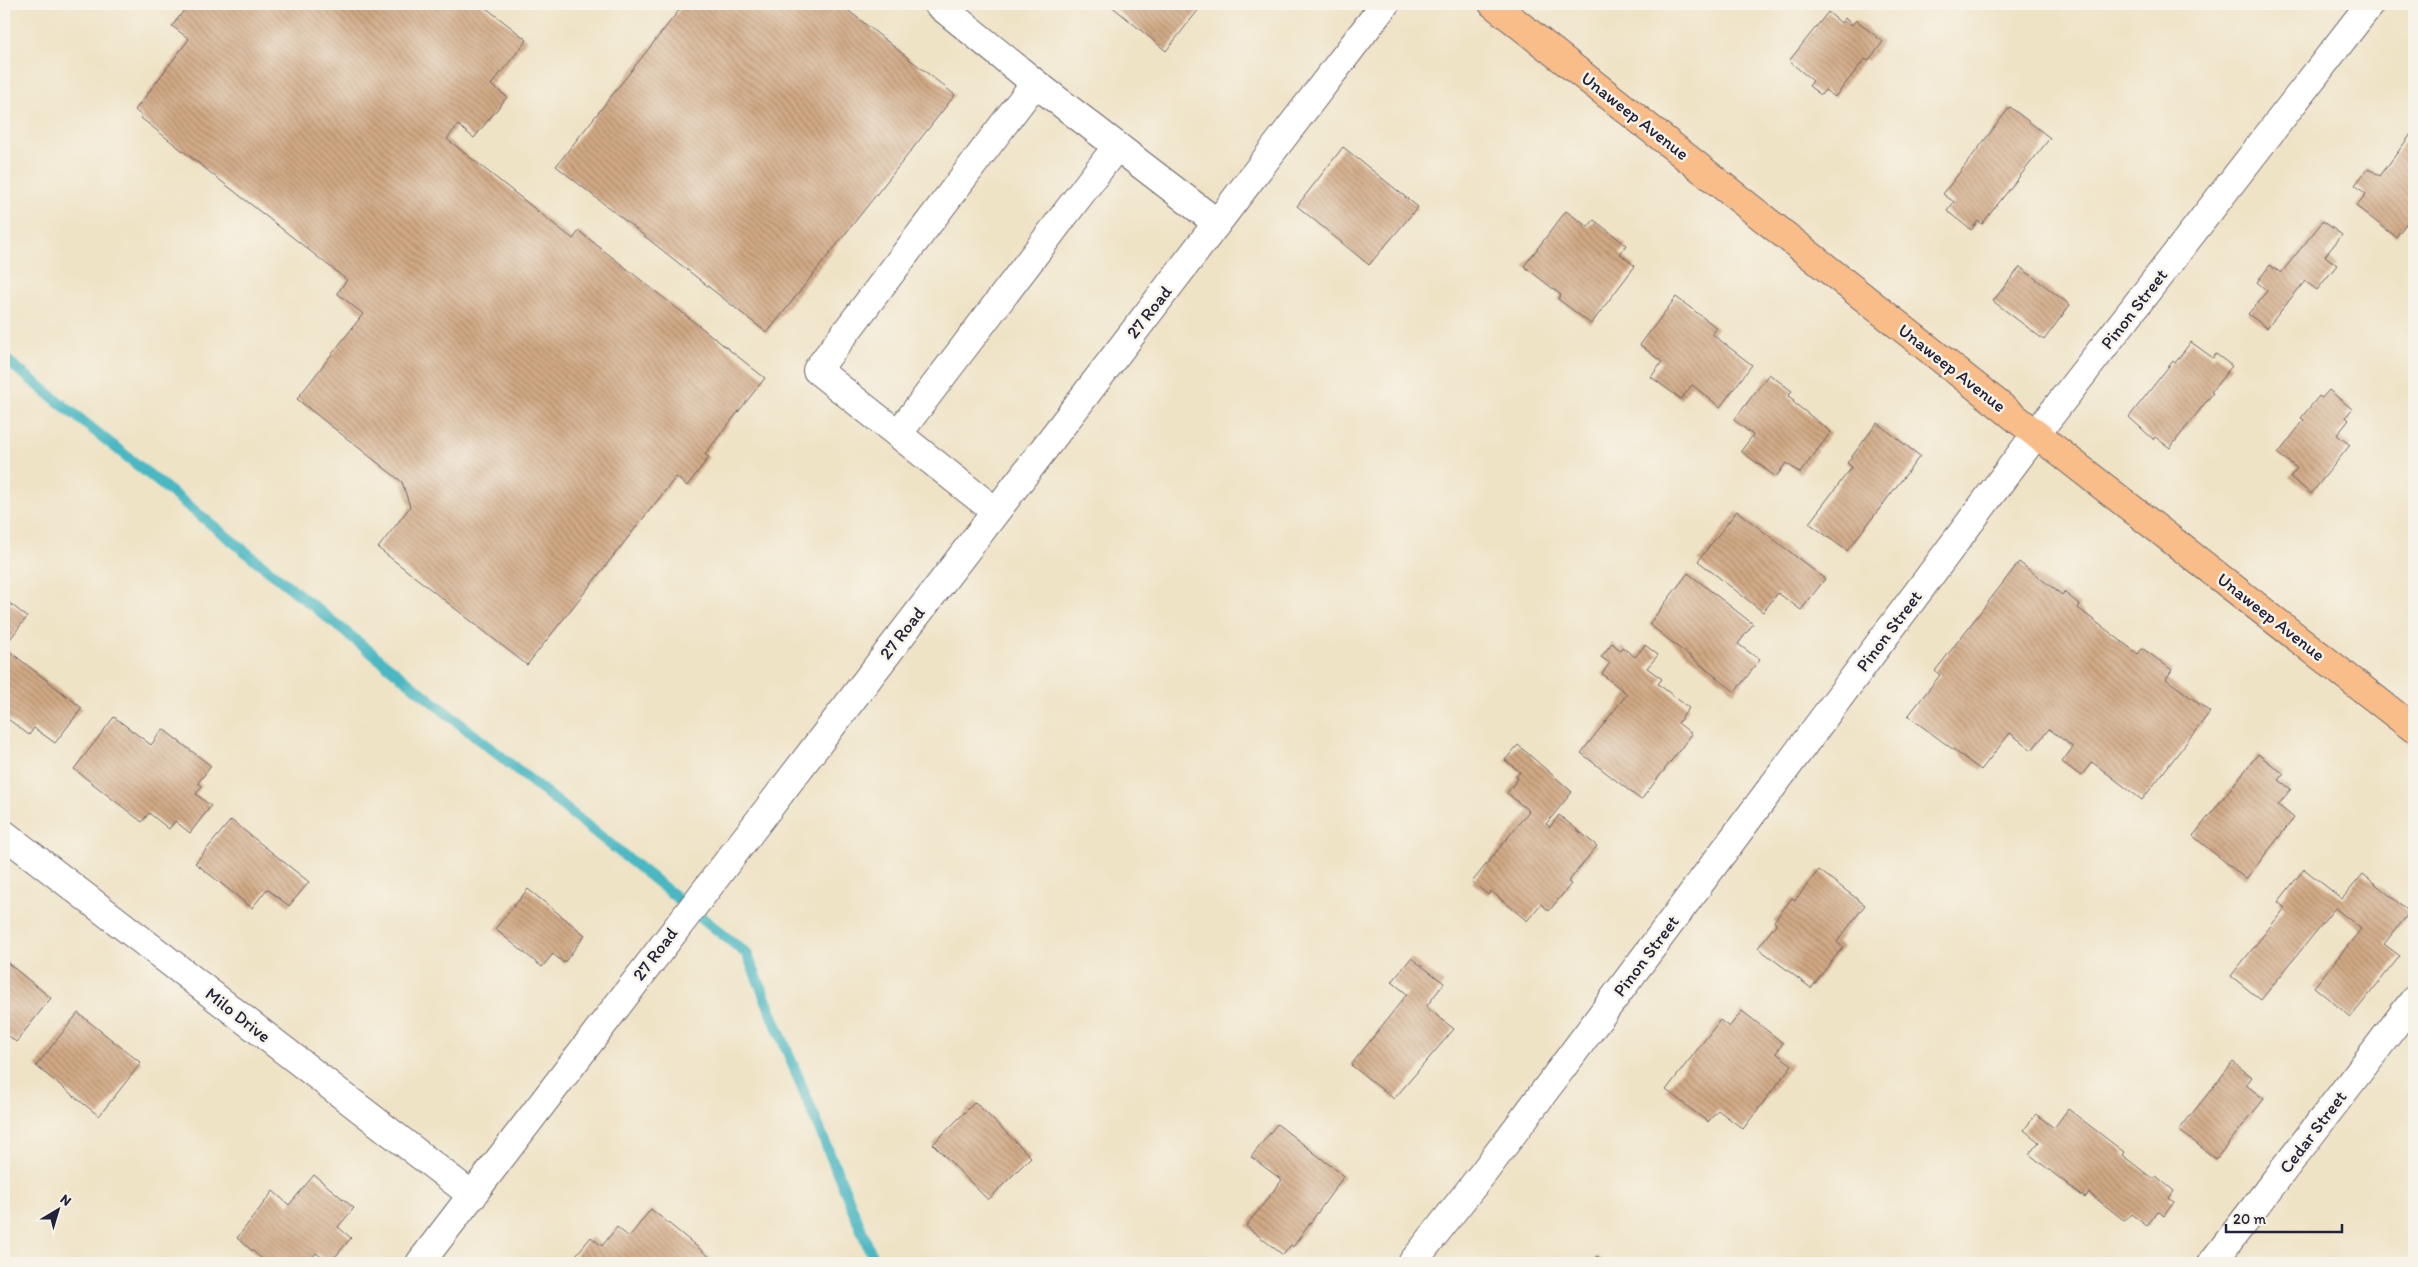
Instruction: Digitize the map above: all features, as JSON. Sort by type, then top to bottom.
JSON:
[{"type":"main road","name":"Unaweep Avenue","points":[[1493,4],[2036,434],[2414,729]]},
{"type":"street","points":[[938,4],[1035,83],[1217,223]]},
{"type":"street","name":"27 Road","points":[[420,1263],[1385,4]]},
{"type":"street","name":"Pinon Street","points":[[1412,1263],[1484,1172],[2036,434],[2370,4]]},
{"type":"street","points":[[996,511],[817,370],[1035,83]]},
{"type":"street","points":[[898,434],[1117,146]]},
{"type":"street","name":"Milo Drive","points":[[4,834],[473,1196]]},
{"type":"street","name":"Cedar Street","points":[[2212,1263],[2414,1000]]},
{"type":"building","points":[[189,4],[481,4],[527,40],[491,85],[507,97],[474,138],[458,125],[447,139],[573,239],[579,231],[765,378],[705,454],[709,457],[687,486],[676,477],[527,665],[378,548],[410,507],[402,482],[297,399],[363,314],[337,293],[347,280],[141,118],[142,116],[135,110],[189,39],[172,26]]},
{"type":"building","points":[[684,4],[840,4],[955,95],[767,333],[556,166]]},
{"type":"building","points":[[1109,4],[1203,4],[1166,51]]},
{"type":"building","points":[[1828,12],[1841,23],[1845,18],[1852,25],[1856,20],[1883,42],[1868,61],[1865,59],[1835,97],[1825,90],[1821,95],[1809,86],[1813,81],[1789,61]]},
{"type":"building","points":[[2010,107],[2050,138],[1982,224],[1978,221],[1971,230],[1947,211],[1954,202],[1943,194]]},
{"type":"building","points":[[2414,130],[2414,213],[2396,237],[2356,206],[2366,194],[2355,185],[2368,168],[2380,176]]},
{"type":"building","points":[[1343,147],[1418,207],[1369,265],[1297,206]]},
{"type":"building","points":[[1566,211],[1588,227],[1594,220],[1626,245],[1620,254],[1635,266],[1591,324],[1558,299],[1561,295],[1524,266]]},
{"type":"building","points":[[2323,221],[2342,235],[2325,256],[2337,265],[2317,290],[2305,281],[2267,328],[2248,314],[2267,291],[2257,282],[2270,265],[2281,273]]},
{"type":"building","points":[[2020,267],[2070,305],[2044,340],[1993,301]]},
{"type":"building","points":[[1676,297],[1717,328],[1712,334],[1752,365],[1720,407],[1692,385],[1681,399],[1651,377],[1662,362],[1640,345]]},
{"type":"building","points":[[2191,342],[2213,358],[2216,354],[2232,366],[2170,448],[2155,437],[2153,439],[2129,417],[2173,361],[2175,363]]},
{"type":"building","points":[[1769,374],[1792,391],[1788,396],[1794,400],[1793,402],[1831,432],[1800,473],[1786,463],[1776,477],[1741,451],[1753,435],[1734,420]]},
{"type":"building","points":[[2329,390],[2352,409],[2346,417],[2349,420],[2337,435],[2350,445],[2311,494],[2290,477],[2297,468],[2278,454],[2304,420],[2301,418],[2319,396],[2322,398]]},
{"type":"building","points":[[1877,423],[1920,456],[1847,551],[1809,523],[1852,467],[1847,463]]},
{"type":"building","points":[[1737,511],[1825,579],[1801,610],[1778,593],[1763,612],[1698,561]]},
{"type":"building","points":[[2019,562],[2062,595],[2064,592],[2080,605],[2078,608],[2138,654],[2142,648],[2172,670],[2166,679],[2210,712],[2142,800],[2092,762],[2081,776],[2062,762],[2073,747],[2049,729],[2032,750],[2010,733],[1981,770],[1908,716],[1940,675],[1935,671]]},
{"type":"building","points":[[1688,573],[1753,624],[1738,644],[1760,660],[1735,692],[1649,624]]},
{"type":"building","points":[[7,601],[27,617],[4,647],[4,606]]},
{"type":"building","points":[[1612,643],[1620,650],[1622,647],[1635,657],[1645,645],[1658,655],[1647,668],[1662,679],[1658,684],[1689,708],[1678,723],[1692,734],[1641,800],[1581,753],[1627,694],[1602,674],[1610,663],[1601,657]]},
{"type":"building","points":[[4,647],[82,708],[55,743],[34,728],[29,735],[4,716]]},
{"type":"building","points":[[114,717],[151,745],[163,729],[211,766],[198,783],[202,786],[196,794],[211,806],[190,833],[175,821],[169,829],[149,813],[142,822],[74,769]]},
{"type":"building","points":[[1518,745],[1572,792],[1546,824],[1550,827],[1559,815],[1597,846],[1568,882],[1571,884],[1549,911],[1541,904],[1527,921],[1491,891],[1488,895],[1472,882],[1529,811],[1507,793],[1520,772],[1505,760]]},
{"type":"building","points":[[2258,754],[2284,774],[2279,780],[2291,789],[2278,805],[2294,818],[2246,879],[2193,836]]},
{"type":"building","points":[[231,820],[309,882],[289,906],[267,889],[252,908],[195,863]]},
{"type":"building","points":[[2304,869],[2342,899],[2363,874],[2410,912],[2384,944],[2400,956],[2351,1017],[2314,987],[2361,929],[2335,908],[2261,1000],[2231,976],[2285,908],[2278,902]]},
{"type":"building","points":[[1819,870],[1865,905],[1837,942],[1843,947],[1811,988],[1758,948],[1776,924],[1774,921],[1792,898],[1795,900]]},
{"type":"building","points":[[528,889],[585,935],[564,963],[553,954],[542,967],[495,929]]},
{"type":"building","points":[[1411,958],[1444,983],[1426,1007],[1454,1029],[1394,1099],[1351,1065],[1407,994],[1392,982]]},
{"type":"building","points":[[4,960],[51,998],[16,1042],[9,1036],[4,1042]]},
{"type":"building","points":[[1742,1011],[1783,1043],[1776,1053],[1792,1065],[1743,1129],[1718,1110],[1708,1122],[1666,1090],[1720,1020],[1729,1027]]},
{"type":"building","points":[[78,1013],[141,1063],[99,1116],[36,1066]]},
{"type":"building","points":[[2233,1062],[2252,1077],[2246,1085],[2264,1099],[2216,1159],[2179,1130]]},
{"type":"building","points":[[975,1102],[1031,1157],[988,1200],[933,1144]]},
{"type":"building","points":[[2068,1109],[2124,1152],[2122,1155],[2153,1179],[2156,1176],[2174,1191],[2169,1198],[2174,1202],[2164,1216],[2158,1211],[2147,1226],[2131,1214],[2125,1221],[2089,1193],[2085,1198],[2029,1154],[2039,1142],[2024,1130],[2036,1114],[2054,1128]]},
{"type":"building","points":[[1277,1124],[1344,1176],[1293,1247],[1291,1245],[1283,1255],[1246,1226],[1282,1180],[1251,1157]]},
{"type":"building","points":[[314,1175],[354,1208],[338,1227],[351,1238],[330,1263],[316,1253],[308,1263],[267,1263],[237,1238],[273,1191],[289,1205]]},
{"type":"building","points":[[651,1209],[717,1263],[573,1263],[571,1261],[591,1237],[602,1246],[617,1227],[629,1237]]},
{"type":"building","points":[[1597,1256],[1606,1263],[1592,1263]]},
{"type":"waterway","points":[[4,358],[747,954],[875,1263]]}]
